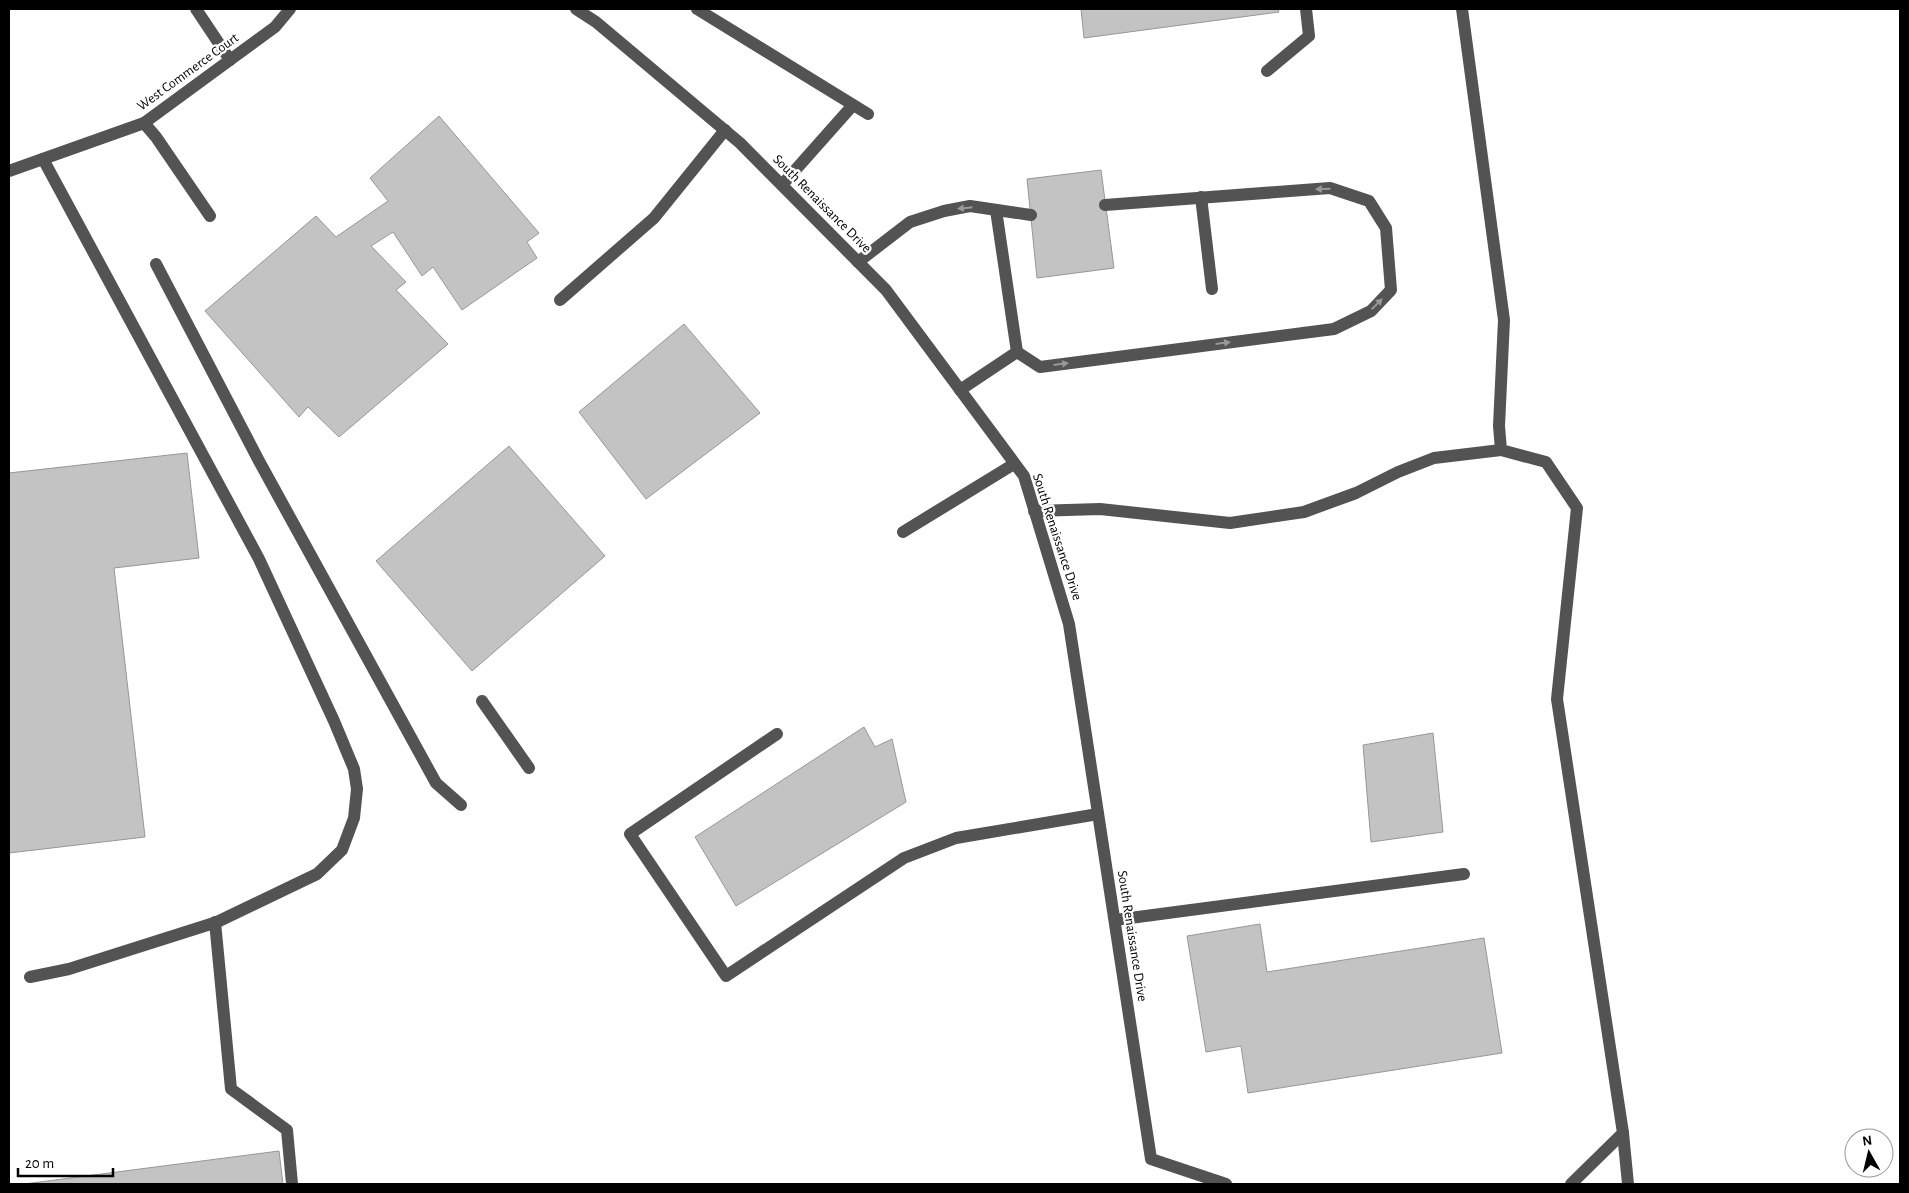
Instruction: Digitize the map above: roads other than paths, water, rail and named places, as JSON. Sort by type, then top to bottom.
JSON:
[{"type":"street","points":[[196,9],[230,60]]},
{"type":"street","name":"West Commerce Court","points":[[9,171],[144,123],[275,27],[290,9]]},
{"type":"street","name":"South Renaissance Drive","points":[[576,9],[596,22],[740,143],[886,290],[1024,476],[1069,624],[1151,1159],[1226,1184]]},
{"type":"street","points":[[697,9],[868,114]]},
{"type":"street","points":[[1267,71],[1309,36],[1306,9]]},
{"type":"street","points":[[1462,9],[1504,320],[1499,426],[1500,450]]},
{"type":"street","points":[[782,185],[853,105]]},
{"type":"street","points":[[144,123],[156,137],[210,216]]},
{"type":"street","points":[[560,300],[654,218],[725,130]]},
{"type":"street","points":[[30,976],[70,970],[216,922],[317,874],[342,850],[354,818],[357,789],[354,769],[334,721],[259,559],[43,159]]},
{"type":"street","points":[[996,210],[1017,352],[1040,367],[1334,329],[1371,310],[1391,290],[1386,228],[1369,201],[1330,188],[1105,205]]},
{"type":"street","points":[[1201,197],[1212,289]]},
{"type":"street","points":[[858,262],[910,222],[944,211],[970,206],[1031,214]]},
{"type":"street","points":[[156,264],[259,461],[436,783],[461,806]]},
{"type":"street","points":[[960,390],[1017,352]]},
{"type":"street","points":[[1034,511],[1100,509],[1230,523],[1304,512],[1434,458],[1500,450],[1546,462],[1577,508],[1557,698],[1623,1133],[1628,1184]]},
{"type":"street","points":[[903,532],[1014,464]]},
{"type":"street","points":[[482,702],[529,768]]},
{"type":"street","points":[[777,734],[630,834],[726,976],[904,858],[956,838],[1098,814]]},
{"type":"street","points":[[1115,920],[1464,874]]},
{"type":"street","points":[[216,922],[231,1089],[287,1130],[292,1184]]},
{"type":"street","points":[[1571,1184],[1623,1133]]}]
